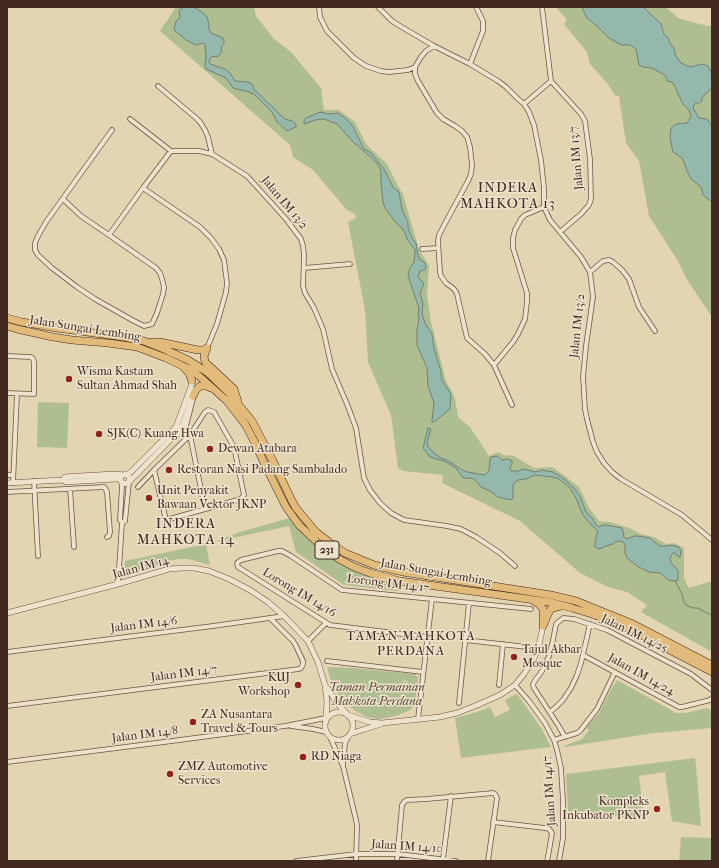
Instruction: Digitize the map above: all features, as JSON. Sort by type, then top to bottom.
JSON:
[{"type":"main road","name":"Jalan Sungai Lembing","points":[[7,318],[57,328],[144,341],[188,360],[207,372],[238,402],[252,421],[296,508],[316,532],[345,553],[374,565],[403,572],[551,595],[576,601],[633,624],[712,665]]},
{"type":"main road","name":"Jalan Sungai Lembing","points":[[7,326],[17,330],[53,337],[72,340],[108,342],[137,347],[166,358],[199,376],[227,401],[245,424],[286,507],[299,525],[318,543],[354,567],[400,581],[550,602],[566,606],[595,615],[626,628],[712,672]]},
{"type":"main road","points":[[144,341],[160,342],[198,350],[207,348]]},
{"type":"main road","points":[[207,348],[204,356],[205,362],[234,389],[238,402]]},
{"type":"main road","points":[[180,365],[189,373],[192,381]]},
{"type":"main road","points":[[193,396],[197,388],[200,386],[208,386],[227,401]]},
{"type":"main road","points":[[531,600],[536,602],[543,609],[543,626]]},
{"type":"main road","points":[[543,626],[552,609],[566,606]]},
{"type":"street","points":[[320,7],[320,17],[327,30],[347,51],[366,66],[381,72],[408,70],[415,67]]},
{"type":"street","name":"Jalan IM 13/2","points":[[378,7],[392,21],[400,26],[498,81],[524,104],[529,112],[537,135],[544,188],[544,207],[550,220],[581,257],[590,272],[593,297],[583,377],[586,419],[597,452],[604,463],[621,479],[682,515],[712,540]]},
{"type":"street","points":[[470,64],[483,31],[483,21],[476,7]]},
{"type":"street","points":[[524,104],[551,81],[542,7]]},
{"type":"street","points":[[434,46],[420,57],[415,67],[415,74],[433,109],[443,119],[462,131],[467,137],[472,165],[471,174],[468,181],[439,235],[438,248],[441,276],[457,294],[466,335],[494,365],[512,405]]},
{"type":"street","name":"Jalan IM 13/7","points":[[551,81],[581,114],[585,121],[590,159],[591,199],[589,205],[560,232]]},
{"type":"street","points":[[158,86],[200,122],[206,130],[212,154]]},
{"type":"street","points":[[109,235],[171,151],[130,119]]},
{"type":"street","points":[[62,199],[81,216],[156,268],[160,273],[164,287],[164,294],[152,324],[144,326],[138,324],[95,299],[63,277],[36,252],[35,247],[38,236],[46,222],[62,199],[87,164],[112,130]]},
{"type":"street","name":"Jalan IM 13/2","points":[[171,151],[199,151],[212,154],[247,176],[301,239],[303,246],[304,268],[303,286],[323,329],[332,370],[348,404],[356,428],[364,478],[370,490],[386,509],[404,520],[447,526],[461,530],[476,537],[500,553],[515,566]]},
{"type":"street","points":[[143,188],[200,227],[211,238],[224,260],[227,283],[226,292],[217,324],[207,348]]},
{"type":"street","points":[[494,365],[518,334],[525,319],[528,302],[527,293],[514,248],[513,238],[515,230],[521,218],[544,207]]},
{"type":"street","points":[[422,249],[438,248]]},
{"type":"street","points":[[590,272],[603,261],[609,260],[614,262],[629,280],[639,307],[655,331]]},
{"type":"street","points":[[304,268],[350,264]]},
{"type":"street","points":[[7,356],[31,357],[34,362],[34,394],[7,393]]},
{"type":"street","points":[[118,584],[122,522],[120,520],[122,487],[121,478],[131,472],[176,427],[191,388],[192,381]]},
{"type":"street","points":[[17,394],[13,475],[10,483],[115,479],[125,484],[176,434],[182,426],[193,396]]},
{"type":"street","points":[[193,396],[194,401],[186,429],[190,435],[205,509]]},
{"type":"street","points":[[138,486],[154,470],[190,435],[205,412],[211,410],[214,412],[234,447],[244,495],[241,499],[166,520],[154,470]]},
{"type":"street","points":[[176,434],[190,435]]},
{"type":"street","points":[[63,480],[65,477],[115,474],[125,475],[129,478],[129,481],[125,521],[122,522]]},
{"type":"street","points":[[7,475],[13,475]]},
{"type":"street","points":[[34,481],[38,556]]},
{"type":"street","points":[[7,492],[100,487],[105,488],[107,492],[110,532],[109,536],[107,537]]},
{"type":"street","points":[[70,489],[74,546]]},
{"type":"street","name":"Lorong IM 14/17","points":[[237,564],[241,560],[278,551],[285,552],[342,590],[531,609]]},
{"type":"street","name":"Lorong IM 14/16","points":[[237,564],[238,567],[330,625],[427,637]]},
{"type":"street","name":"Jalan IM 14","points":[[7,613],[169,569],[194,568],[209,571],[250,590],[268,602],[284,616],[308,641],[318,662],[325,685]]},
{"type":"street","points":[[418,719],[432,599]]},
{"type":"street","points":[[459,703],[470,603]]},
{"type":"street","name":"Jalan IM 14/6","points":[[7,652],[284,616]]},
{"type":"street","name":"Jalan IM 14/7","points":[[7,706],[301,668],[303,661],[293,641],[270,618]]},
{"type":"street","name":"Jalan IM 14/25","points":[[550,712],[533,685],[542,671],[548,656],[556,624],[563,618],[574,619],[607,630],[691,674],[712,690]]},
{"type":"street","points":[[308,641],[326,623]]},
{"type":"street","points":[[565,737],[550,712],[556,707],[570,688],[577,675],[590,624]]},
{"type":"street","points":[[330,738],[343,740],[359,731],[382,723],[445,716],[469,709],[503,694],[515,685],[534,658],[539,645],[543,626]]},
{"type":"street","points":[[465,640],[527,647]]},
{"type":"street","points":[[499,685],[503,644]]},
{"type":"street","name":"Jalan IM 14/24","points":[[583,655],[680,707],[710,700],[712,698]]},
{"type":"street","points":[[327,661],[423,672]]},
{"type":"street","points":[[554,740],[578,732],[597,710],[615,672]]},
{"type":"street","points":[[325,685],[336,702],[352,720],[353,726],[345,743],[343,766]]},
{"type":"street","points":[[325,685],[327,702],[324,726],[343,766],[356,820],[356,861]]},
{"type":"street","name":"Jalan IM 14/17","points":[[515,685],[539,714],[549,730],[557,750],[563,801],[563,838],[559,861]]},
{"type":"street","points":[[326,718],[332,713],[342,712],[362,720],[382,723]]},
{"type":"street","name":"Jalan IM 14/8","points":[[7,762],[285,726],[326,718]]},
{"type":"street","name":"Jalan IM 14/8","points":[[285,726],[313,728],[326,732]]},
{"type":"street","points":[[397,861],[402,806],[404,801],[493,793],[497,798],[488,861]]},
{"type":"street","points":[[443,859],[451,796]]},
{"type":"street","points":[[493,822],[549,829],[552,834],[547,861]]},
{"type":"street","name":"Jalan IM 14/10","points":[[296,861],[356,854],[398,854],[456,861]]},
{"type":"green space","points":[[176,7],[254,7],[256,16],[274,39],[291,52],[321,88],[324,110],[339,110],[355,122],[366,144],[387,164],[403,194],[419,250],[429,265],[427,295],[431,322],[446,381],[455,398],[458,417],[470,427],[489,456],[499,452],[503,455],[514,456],[534,468],[553,467],[579,487],[589,508],[599,521],[610,522],[629,528],[641,534],[654,537],[666,544],[674,543],[684,548],[684,578],[689,588],[712,581],[712,652],[641,612],[647,605],[627,592],[608,587],[580,573],[520,521],[442,483],[443,475],[403,471],[398,468],[391,415],[368,362],[365,310],[348,222],[356,218],[355,214],[347,210],[313,170],[293,157],[290,145],[160,31]]},
{"type":"green space","points":[[556,7],[666,7],[678,18],[712,26],[712,317],[686,278],[678,261],[649,216],[639,161],[626,143],[619,96],[615,95],[607,83],[590,64],[587,52],[564,24],[567,20]]},
{"type":"green space","points":[[38,402],[69,403],[67,448],[37,447]]},
{"type":"green space","points":[[290,518],[298,529],[317,548],[340,564],[400,584],[399,590],[344,585],[296,552],[289,526],[214,542],[240,532]]},
{"type":"green space","points":[[206,544],[210,565],[188,559],[179,559],[137,572],[128,572],[125,569],[125,561]]},
{"type":"green space","name":"Taman Permainan Mahkota Perdana","points":[[327,667],[415,674],[418,678],[415,705],[410,710],[391,717],[379,719],[367,717],[349,706],[338,694],[331,681]]},
{"type":"green space","points":[[617,680],[676,713],[685,713],[707,708],[712,711],[712,728],[654,733],[565,747],[564,746],[582,739],[589,730],[586,728],[599,713]]},
{"type":"green space","points":[[516,694],[542,729],[551,747],[461,758],[455,718],[490,707],[495,717],[510,710],[505,700]]},
{"type":"green space","points":[[695,758],[701,826],[672,821],[665,772],[639,776],[644,819],[568,811],[566,774]]},
{"type":"green space","points":[[681,837],[712,838],[712,861],[679,861]]},
{"type":"water","points":[[183,7],[194,7],[203,13],[207,17],[211,33],[223,38],[224,44],[221,47],[222,52],[219,56],[211,57],[209,62],[210,64],[225,69],[230,73],[235,81],[251,83],[254,90],[285,119],[296,124],[296,127],[287,131],[277,122],[272,112],[255,95],[233,88],[226,78],[206,69],[205,44],[203,43],[196,45],[186,40],[174,30],[176,21],[180,18],[179,11]]},
{"type":"water","points":[[582,7],[643,7],[661,24],[664,34],[674,48],[675,54],[680,62],[691,67],[702,64],[708,66],[712,74],[712,87],[704,95],[702,101],[696,103],[693,108],[699,118],[707,119],[712,126],[712,202],[703,195],[701,187],[691,179],[682,158],[673,152],[670,138],[671,128],[676,124],[687,123],[691,116],[672,82],[667,81],[665,75],[652,68],[639,65],[636,49],[630,45],[621,45],[609,38],[587,18]]},
{"type":"water","points":[[320,112],[329,114],[338,113],[352,125],[364,149],[371,153],[384,169],[393,187],[399,192],[402,209],[412,238],[416,243],[418,256],[426,266],[425,270],[420,271],[418,277],[424,284],[420,293],[423,304],[422,314],[425,323],[432,334],[442,380],[451,395],[450,409],[434,422],[432,422],[432,420],[434,403],[428,386],[427,368],[417,345],[419,308],[408,274],[414,262],[415,250],[407,239],[402,228],[396,223],[385,208],[383,202],[381,171],[377,163],[354,143],[337,124],[324,119],[315,120],[304,124],[306,118]]},
{"type":"water","points":[[428,428],[431,429],[427,443],[428,447],[435,454],[462,470],[485,475],[489,471],[491,457],[497,456],[502,460],[508,459],[512,461],[510,470],[512,471],[524,469],[535,472],[542,470],[553,472],[563,478],[574,488],[580,496],[586,512],[599,527],[606,525],[622,528],[624,534],[623,536],[627,539],[634,536],[650,538],[660,546],[671,545],[679,547],[681,551],[680,557],[673,553],[670,558],[671,563],[678,571],[678,580],[668,580],[660,573],[649,572],[637,566],[627,558],[625,553],[625,544],[621,541],[598,549],[595,547],[598,531],[583,515],[570,488],[559,479],[535,475],[526,479],[518,480],[514,483],[513,498],[511,500],[498,497],[481,487],[474,479],[463,478],[456,468],[444,461],[430,457],[423,448]]},
{"type":"waterway","points":[[675,581],[686,605],[693,608],[698,608],[712,615]]},
{"type":"place","name":"Wisma Kastam Sultan Ahmad Shah","points":[[69,379]]},
{"type":"place","name":"SJK(C) Kuang Hwa","points":[[99,434]]},
{"type":"place","name":"Dewan Atabara","points":[[210,449]]},
{"type":"place","name":"Restoran Nasi Padang Sambalado","points":[[169,470]]},
{"type":"place","name":"Unit Penyakit Bawaan Vektor JKNP","points":[[149,498]]},
{"type":"place","name":"Tajul Akbar Mosque","points":[[514,657]]},
{"type":"place","name":"KUJ Workshop","points":[[298,685]]},
{"type":"place","name":"ZA Nusantara Travel & Tours","points":[[193,722]]},
{"type":"place","name":"RD Niaga","points":[[303,757]]},
{"type":"place","name":"ZMZ Automotive Services","points":[[170,774]]},
{"type":"place","name":"Kompleks Inkubator PKNP","points":[[657,809]]},
{"type":"district","name":"INDERA MAHKOTA 13","points":[[508,198]]},
{"type":"district","name":"INDERA MAHKOTA 14","points":[[186,534]]},
{"type":"district","name":"TAMAN MAHKOTA PERDANA","points":[[411,644]]}]
